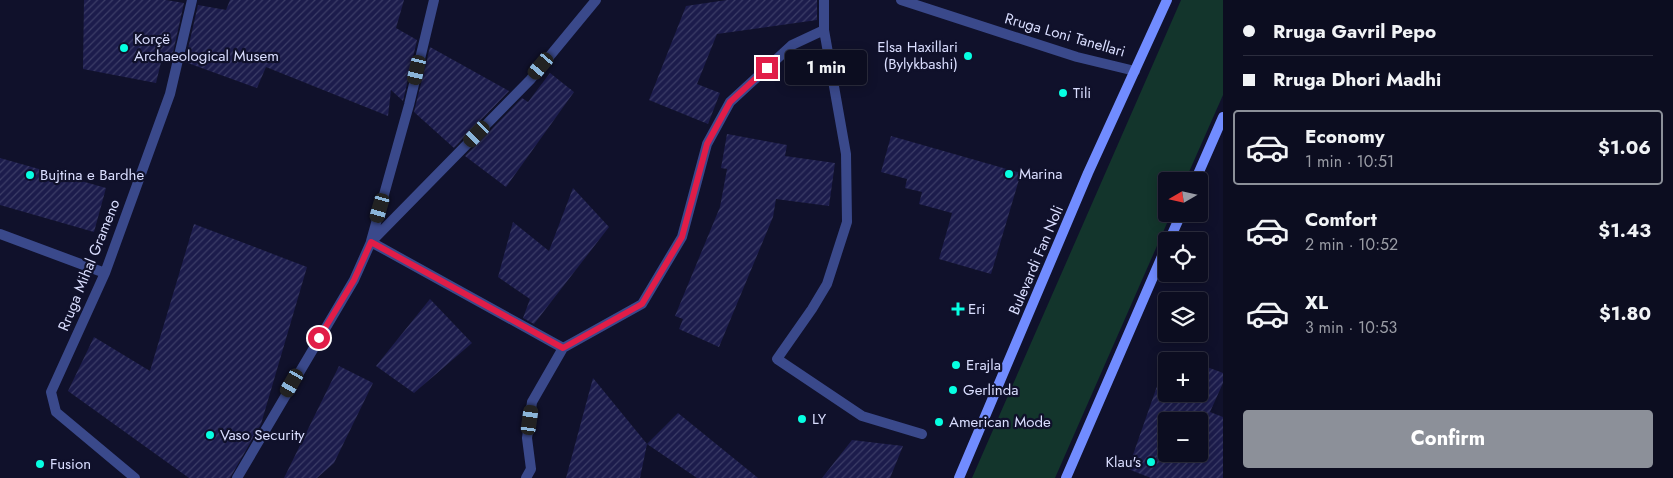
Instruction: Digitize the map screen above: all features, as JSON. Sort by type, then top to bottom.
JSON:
[{"type":"main road","name":"Bulevardi Fan Noli","points":[[959,478],[1088,173],[1167,0]]},
{"type":"main road","points":[[1199,172],[1223,117]]},
{"type":"main road","points":[[1066,478],[1158,265]]},
{"type":"street","name":"Rruga Mihal Grameno","points":[[135,478],[56,412],[51,392],[105,273],[170,94],[192,0]]},
{"type":"street","points":[[236,478],[354,280],[371,242],[409,105],[434,0]]},
{"type":"street","points":[[371,242],[530,80],[596,0]]},
{"type":"street","points":[[824,0],[824,30],[846,154],[847,222],[828,284],[776,358],[862,416],[922,434]]},
{"type":"street","name":"Rruga Loni Tanellari","points":[[901,0],[1077,57],[1135,71]]},
{"type":"street","points":[[526,478],[532,469],[527,438],[532,402],[563,348],[642,304],[682,237],[707,144],[730,102],[792,45],[824,30]]},
{"type":"street","points":[[0,234],[105,273]]},
{"type":"street","points":[[371,242],[563,348]]},
{"type":"green space","points":[[1181,0],[1223,0],[1223,95],[1189,172],[1158,172],[1158,222],[1167,222],[1163,232],[1158,232],[1158,244],[1055,478],[972,478]]},
{"type":"building","name":"Korçë Archaeological Musem","points":[[84,0],[166,0],[184,3],[172,57],[163,54],[156,83],[83,69]]},
{"type":"building","points":[[230,0],[404,0],[396,28],[417,40],[403,101],[391,90],[388,116],[266,67],[257,88],[185,62],[198,5],[226,10]]},
{"type":"building","points":[[727,0],[817,0],[817,20],[717,34],[697,84],[720,93],[708,124],[649,100],[686,6]]},
{"type":"building","points":[[430,47],[509,91],[454,148],[414,112]]},
{"type":"building","points":[[550,73],[574,92],[506,187],[465,156],[522,98],[528,102]]},
{"type":"building","points":[[727,134],[787,145],[785,156],[835,163],[829,206],[776,199],[773,217],[719,347],[679,329],[683,319],[675,316],[720,207],[727,169],[721,168]]},
{"type":"building","points":[[891,136],[1021,173],[991,274],[939,259],[952,213],[919,204],[922,192],[905,188],[907,179],[881,172]]},
{"type":"building","name":"Bujtina e Bardhe","points":[[0,158],[106,188],[94,232],[0,205]]},
{"type":"building","points":[[573,188],[609,227],[534,324],[523,318],[530,299],[498,277],[513,222],[549,251]]},
{"type":"building","points":[[194,224],[307,267],[261,424],[230,478],[189,478],[68,391],[94,337],[150,371]]},
{"type":"building","points":[[430,299],[472,343],[414,393],[376,366]]},
{"type":"building","points":[[339,366],[373,383],[334,463],[317,478],[284,478]]},
{"type":"building","points":[[1208,367],[1223,373],[1223,383],[1210,412],[1223,417],[1223,478],[1151,478],[1128,469],[1158,383],[1158,402],[1208,402]]},
{"type":"building","points":[[593,378],[647,444],[640,478],[566,478]]},
{"type":"building","points":[[678,413],[758,478],[697,478],[647,444]]},
{"type":"building","points":[[852,440],[903,446],[890,478],[822,478]]},
{"type":"place","name":"Korçë Archaeological Musem","points":[[124,48]]},
{"type":"place","name":"Elsa Haxillari (Bylykbashi)","points":[[968,56]]},
{"type":"place","name":"Tili","points":[[1063,93]]},
{"type":"place","name":"Marina","points":[[1009,174]]},
{"type":"place","name":"Bujtina e Bardhe","points":[[30,175]]},
{"type":"place","name":"Eri","points":[[958,309]]},
{"type":"place","name":"Erajla","points":[[956,365]]},
{"type":"place","name":"Gerlinda","points":[[953,390]]},
{"type":"place","name":"LY","points":[[802,419]]},
{"type":"place","name":"American Mode","points":[[939,422]]},
{"type":"place","name":"Vaso Security","points":[[210,435]]},
{"type":"place","name":"Klau's","points":[[1151,462]]},
{"type":"place","name":"Fusion","points":[[40,464]]},
{"type":"route","points":[[319,338],[354,280],[371,242],[563,348],[642,304],[682,237],[707,144],[730,102],[767,68]]}]
